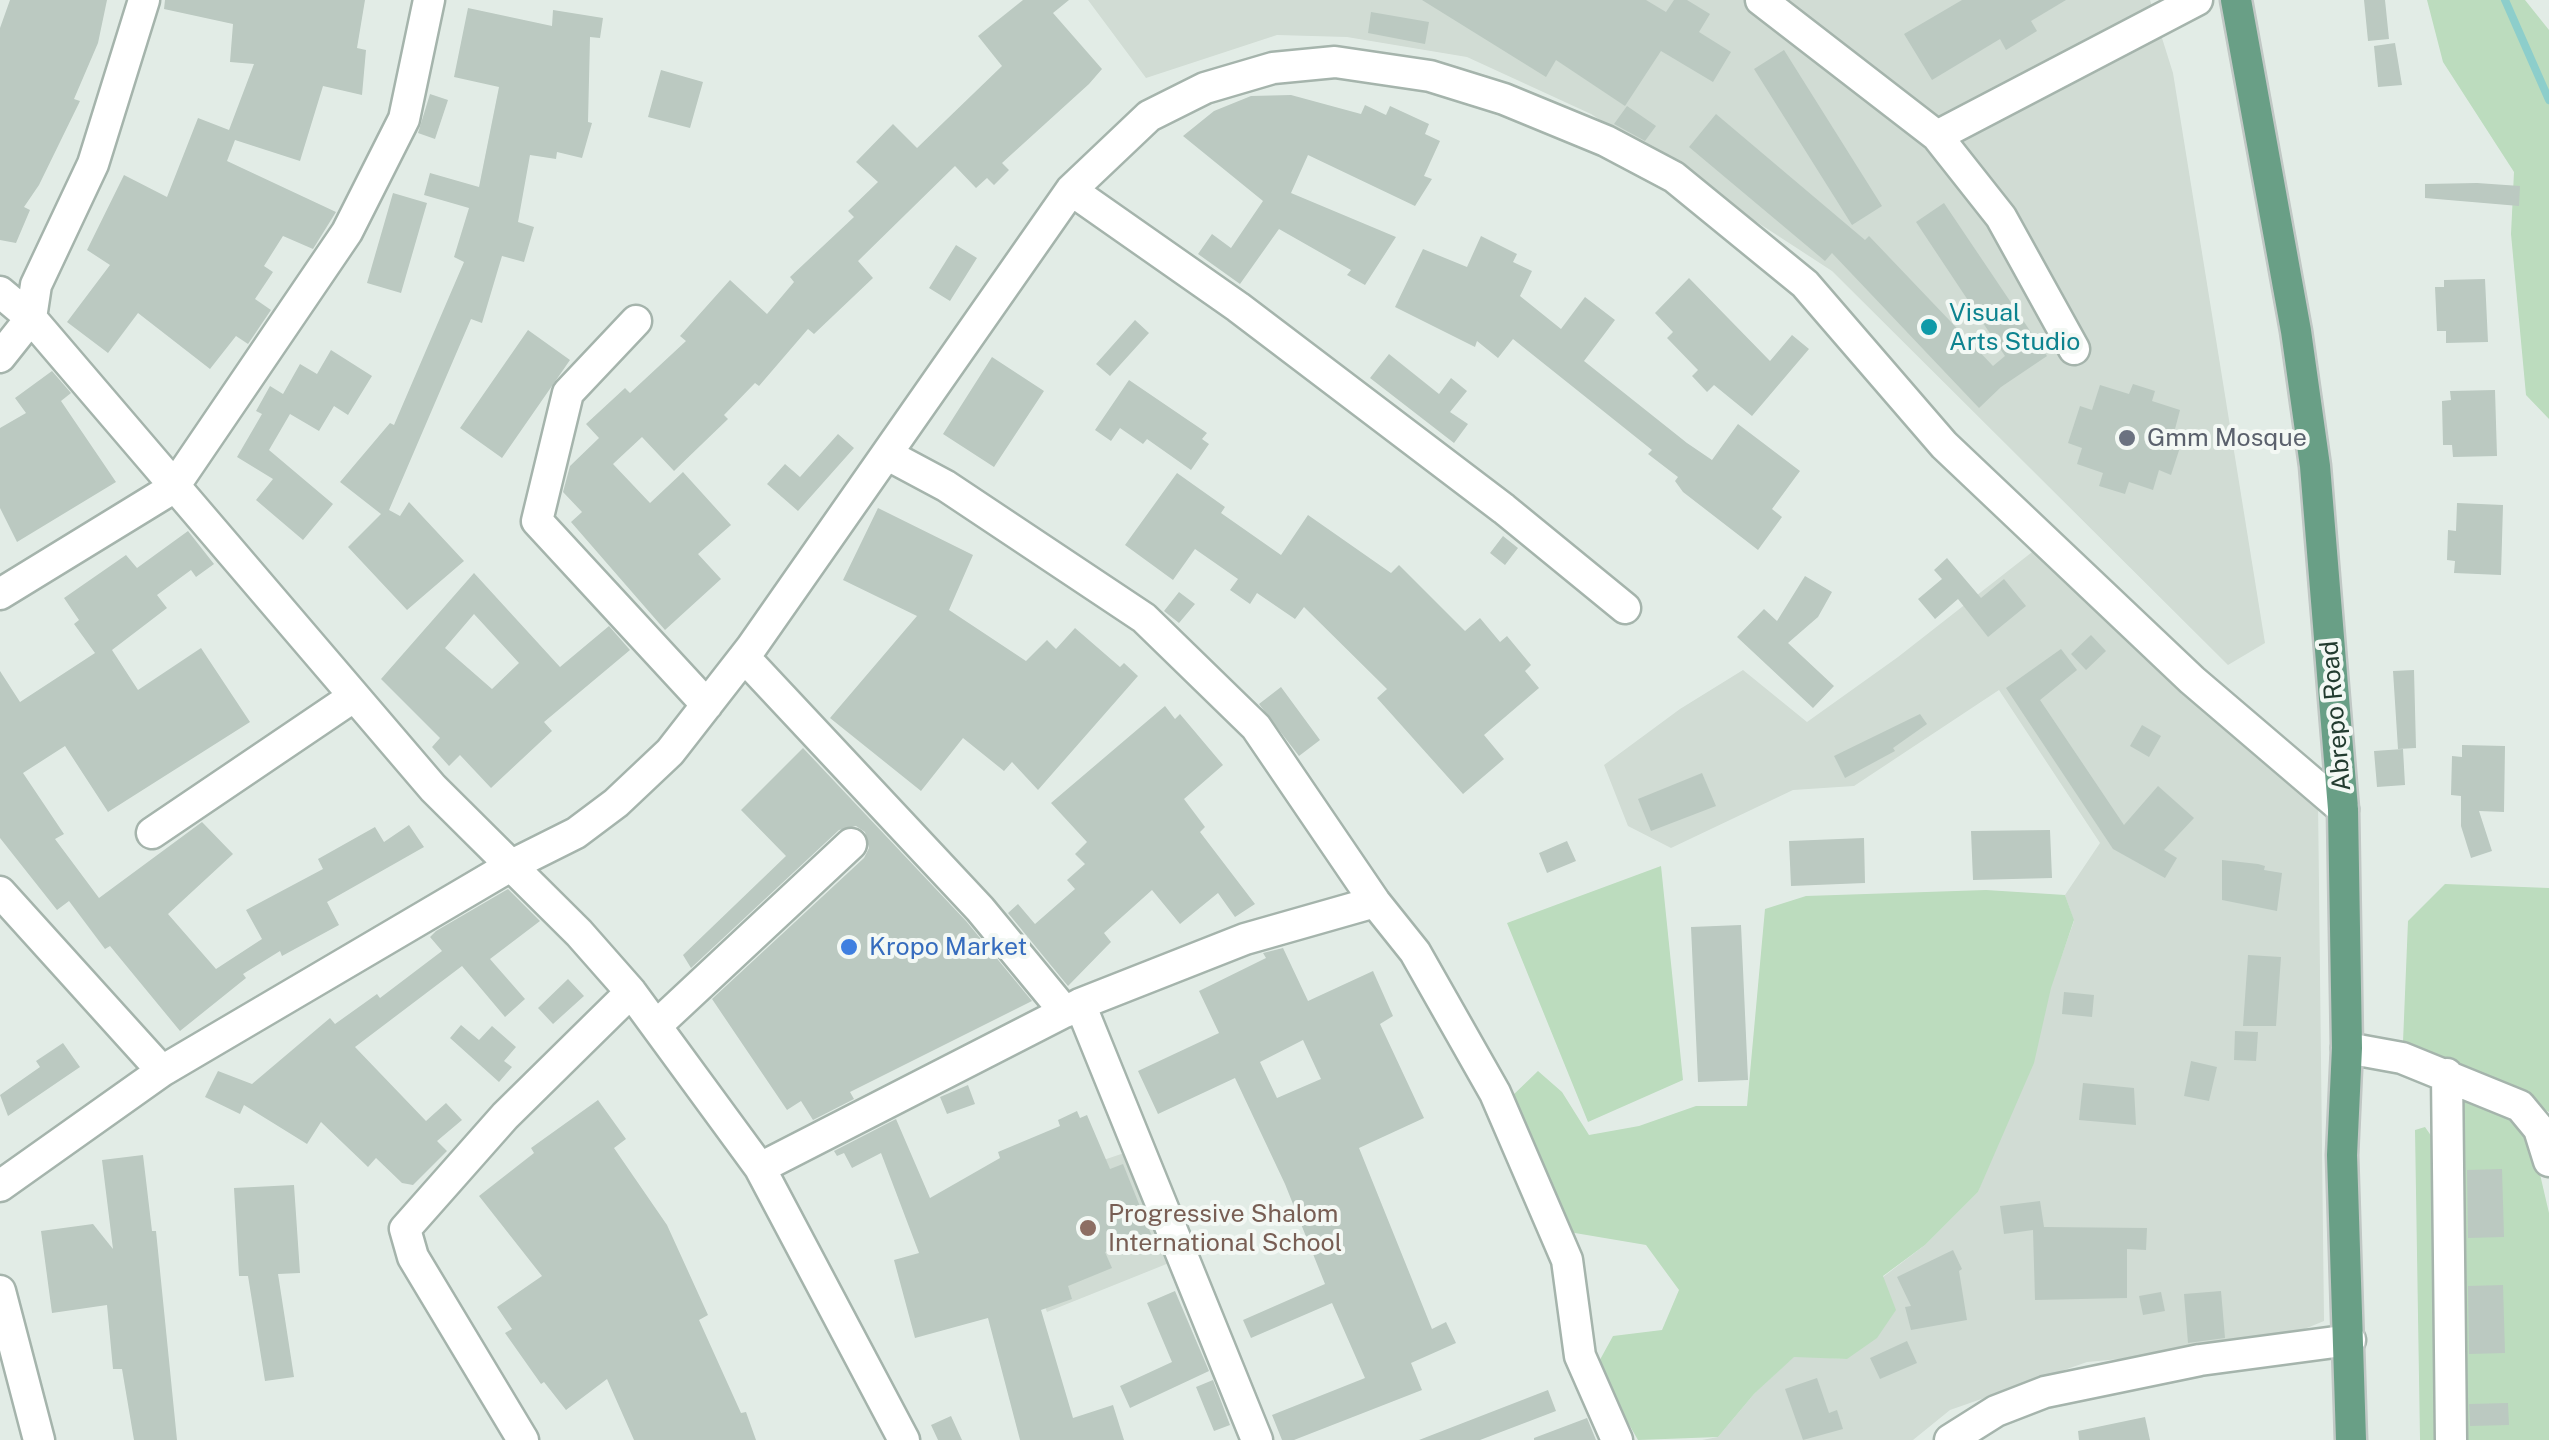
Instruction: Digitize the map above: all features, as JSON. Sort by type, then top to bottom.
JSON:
[{"type":"main road","name":"Abrepo Road","points":[[2236,0],[2296,331],[2315,466],[2343,809],[2347,1048],[2342,1154],[2351,1440]]},
{"type":"street","points":[[0,357],[30,318],[36,285],[93,164],[144,0]]},
{"type":"street","points":[[0,594],[173,488],[347,232],[404,119],[429,0]]},
{"type":"street","points":[[1761,0],[1937,136],[2001,217],[2074,349]]},
{"type":"street","points":[[1937,136],[2197,0]]},
{"type":"street","points":[[0,1186],[162,1071],[512,865],[576,833],[616,803],[670,752],[744,657],[1071,190],[1149,116],[1191,95],[1274,68],[1335,62],[1430,76],[1504,99],[1606,141],[1674,177],[1805,284],[1944,445],[2192,680],[2343,809]]},
{"type":"street","points":[[1071,190],[1238,307],[1504,509],[1625,608]]},
{"type":"street","points":[[0,292],[30,318],[432,788],[512,865],[632,992],[760,1168],[904,1440]]},
{"type":"street","points":[[636,321],[568,393],[558,420],[547,491],[536,521],[706,704]]},
{"type":"street","points":[[888,455],[946,486],[1144,618],[1256,728],[1375,902],[1416,952],[1495,1093],[1567,1260],[1580,1356],[1617,1440]]},
{"type":"street","points":[[744,657],[1072,1008],[1258,1440]]},
{"type":"street","points":[[152,832],[352,697]]},
{"type":"street","points":[[657,1025],[851,844]]},
{"type":"street","points":[[0,892],[162,1071]]},
{"type":"street","points":[[760,1168],[1072,1008],[1245,939],[1375,902]]},
{"type":"street","points":[[523,1440],[413,1257],[406,1230],[505,1116],[632,992]]},
{"type":"street","points":[[2347,1048],[2402,1058],[2520,1106],[2538,1129],[2549,1161]]},
{"type":"street","points":[[2447,1074],[2451,1440]]},
{"type":"street","points":[[0,1291],[39,1440]]},
{"type":"street","points":[[1950,1440],[1996,1411],[2045,1392],[2200,1360],[2350,1340]]},
{"type":"shaded area","points":[[1088,0],[2150,0],[2173,73],[2265,643],[2228,665],[1832,271],[1591,114],[1467,57],[1347,37],[1277,35],[1146,78]]},
{"type":"shaded area","points":[[2036,549],[2318,800],[2324,1321],[2263,1346],[2087,1362],[1950,1410],[1913,1440],[1702,1440],[1718,1437],[1754,1394],[1794,1356],[1847,1359],[1883,1277],[1925,1245],[1978,1192],[2074,921],[2065,895],[2100,843],[1999,690],[1854,786],[1793,790],[1671,848],[1628,826],[1604,765],[1680,709],[1743,670],[1807,722]]},
{"type":"shaded area","name":"Progressive Shalom International School","points":[[1127,1152],[1174,1261],[1047,1312],[1004,1194]]},
{"type":"green space","points":[[2427,0],[2525,0],[2549,30],[2549,419],[2526,395],[2511,234],[2514,172],[2443,62]]},
{"type":"green space","points":[[1661,866],[1683,1080],[1588,1122],[1507,923]]},
{"type":"green space","points":[[2445,884],[2549,888],[2549,1112],[2403,1042],[2408,921]]},
{"type":"green space","points":[[1986,890],[2065,895],[2074,920],[2051,988],[2034,1063],[1978,1192],[1925,1245],[1883,1276],[1896,1310],[1877,1338],[1847,1359],[1794,1357],[1754,1394],[1718,1437],[1638,1440],[1596,1367],[1613,1336],[1662,1330],[1679,1290],[1646,1245],[1569,1232],[1510,1098],[1538,1071],[1562,1092],[1589,1135],[1639,1126],[1696,1106],[1747,1106],[1765,909],[1806,896]]},
{"type":"green space","points":[[2457,1096],[2469,1096],[2529,1127],[2549,1213],[2549,1440],[2465,1440]]},
{"type":"green space","points":[[2425,1127],[2441,1150],[2443,1440],[2420,1440],[2415,1130]]},
{"type":"building","points":[[10,0],[107,0],[98,43],[74,99],[80,101],[24,207],[30,210],[16,243],[0,240],[0,28]]},
{"type":"building","points":[[165,0],[365,0],[357,48],[366,50],[362,95],[323,86],[300,161],[235,140],[227,161],[336,212],[313,249],[283,236],[264,266],[273,272],[255,299],[271,310],[248,344],[236,336],[210,369],[138,313],[108,353],[67,322],[110,265],[87,250],[124,175],[167,197],[198,118],[229,130],[254,64],[230,62],[233,24],[164,9]]},
{"type":"building","points":[[1023,0],[1069,0],[1053,13],[1102,69],[1089,84],[1002,163],[1009,170],[994,185],[987,178],[976,188],[955,166],[858,261],[873,278],[814,334],[808,329],[759,386],[755,383],[724,415],[728,419],[674,471],[642,437],[613,464],[650,503],[683,472],[731,525],[698,554],[721,579],[665,630],[571,522],[582,512],[563,492],[570,466],[599,438],[586,424],[625,388],[630,393],[686,341],[680,336],[730,280],[767,314],[794,282],[790,277],[854,217],[848,211],[878,182],[856,162],[893,124],[917,148],[1002,66],[978,36]]},
{"type":"building","points":[[1422,0],[1646,0],[1666,12],[1674,0],[1687,0],[1710,14],[1699,32],[1731,52],[1713,82],[1661,51],[1625,106],[1556,60],[1546,77]]},
{"type":"building","points":[[1962,0],[2066,0],[2031,21],[2037,31],[2006,50],[2000,39],[1932,80],[1904,34]]},
{"type":"building","points":[[2364,0],[2385,0],[2389,39],[2368,41]]},
{"type":"building","points":[[468,8],[552,26],[553,10],[603,18],[600,38],[590,37],[588,122],[592,123],[582,158],[557,152],[556,159],[530,155],[518,222],[534,227],[524,262],[502,256],[482,323],[471,319],[389,510],[400,516],[409,502],[464,561],[407,610],[348,547],[381,514],[340,482],[390,423],[394,425],[464,262],[454,257],[469,208],[424,195],[430,173],[479,187],[499,87],[454,77]]},
{"type":"building","points":[[1371,12],[1429,22],[1425,44],[1368,33]]},
{"type":"building","points":[[2395,43],[2402,85],[2378,87],[2374,46]]},
{"type":"building","points":[[1784,50],[1882,206],[1852,225],[1754,69]]},
{"type":"building","points":[[661,70],[703,82],[690,128],[648,117]]},
{"type":"building","points":[[430,94],[448,100],[435,139],[418,133]]},
{"type":"building","points":[[1291,95],[1361,114],[1365,105],[1386,115],[1390,106],[1429,124],[1425,134],[1440,141],[1424,176],[1432,179],[1415,206],[1308,155],[1291,193],[1396,237],[1365,285],[1347,275],[1351,270],[1279,229],[1240,284],[1198,254],[1212,234],[1231,248],[1263,201],[1183,136],[1214,111],[1251,96]]},
{"type":"building","points":[[1627,106],[1656,126],[1645,141],[1614,124]]},
{"type":"building","points":[[1716,114],[1865,240],[1869,236],[1993,366],[2005,356],[1916,222],[1944,203],[2047,356],[2001,387],[1979,408],[1832,253],[1825,261],[1689,147]]},
{"type":"building","points":[[2425,184],[2520,186],[2519,206],[2425,198]]},
{"type":"building","points":[[393,193],[427,203],[401,293],[367,283]]},
{"type":"building","points":[[1481,236],[1517,254],[1513,262],[1532,271],[1520,296],[1561,329],[1585,297],[1615,320],[1584,361],[1687,443],[1712,460],[1738,424],[1800,471],[1772,509],[1782,517],[1758,550],[1683,492],[1675,481],[1678,477],[1648,454],[1652,450],[1513,339],[1498,358],[1477,341],[1475,347],[1395,307],[1423,249],[1467,267]]},
{"type":"building","points":[[956,245],[977,258],[950,301],[929,288]]},
{"type":"building","points":[[1689,278],[1770,361],[1792,335],[1809,349],[1752,416],[1714,385],[1707,392],[1692,376],[1698,370],[1667,338],[1673,332],[1655,313]]},
{"type":"building","points":[[2485,279],[2488,342],[2446,343],[2446,331],[2437,331],[2435,287],[2444,287],[2444,280]]},
{"type":"building","points":[[1135,320],[1149,333],[1110,376],[1096,364]]},
{"type":"building","points":[[528,330],[570,360],[502,458],[460,428]]},
{"type":"building","points":[[331,350],[372,376],[348,415],[334,406],[319,431],[290,414],[269,450],[333,504],[303,540],[256,500],[273,479],[237,457],[262,414],[256,411],[270,386],[283,394],[300,364],[317,374]]},
{"type":"building","points":[[1389,354],[1439,394],[1451,378],[1467,391],[1450,412],[1468,424],[1454,443],[1370,378]]},
{"type":"building","points":[[992,357],[1044,391],[994,467],[943,434]]},
{"type":"building","points":[[52,371],[71,393],[61,401],[116,482],[17,542],[0,508],[0,428],[26,413],[15,398]]},
{"type":"building","points":[[1129,380],[1207,433],[1202,439],[1209,444],[1191,470],[1147,439],[1143,444],[1120,428],[1111,441],[1095,430]]},
{"type":"building","name":"Gmm Mosque","points":[[2133,384],[2155,391],[2152,401],[2180,410],[2175,429],[2185,432],[2171,475],[2159,470],[2153,490],[2129,482],[2125,494],[2099,486],[2103,473],[2077,464],[2082,448],[2068,443],[2080,406],[2092,410],[2100,385],[2129,394]]},
{"type":"building","points":[[2495,390],[2497,456],[2453,457],[2452,445],[2443,445],[2442,401],[2451,400],[2450,391]]},
{"type":"building","points":[[838,434],[854,448],[798,511],[767,484],[785,464],[800,477]]},
{"type":"building","points":[[1177,473],[1225,507],[1221,513],[1281,555],[1308,515],[1391,573],[1399,565],[1465,631],[1480,618],[1500,642],[1507,636],[1531,665],[1525,671],[1539,688],[1484,735],[1504,759],[1463,794],[1377,698],[1387,689],[1304,607],[1295,619],[1257,593],[1250,604],[1230,590],[1238,579],[1195,549],[1173,580],[1125,545]]},
{"type":"building","points":[[2457,503],[2503,505],[2501,575],[2454,573],[2455,561],[2447,560],[2448,530],[2456,531]]},
{"type":"building","points":[[878,508],[973,555],[949,610],[1026,661],[1047,640],[1056,649],[1075,628],[1120,667],[1124,663],[1138,676],[1038,790],[1012,762],[1004,771],[963,738],[921,791],[830,718],[917,616],[843,580]]},
{"type":"building","points":[[188,531],[214,564],[196,577],[191,570],[157,595],[167,608],[112,650],[138,690],[201,648],[250,722],[108,812],[65,746],[23,773],[64,834],[55,839],[99,898],[202,822],[233,854],[168,914],[216,969],[262,939],[246,910],[323,869],[318,859],[375,827],[384,842],[409,825],[424,847],[327,902],[339,925],[282,956],[280,951],[243,974],[246,978],[180,1031],[110,946],[105,949],[69,901],[57,910],[0,838],[0,671],[20,702],[95,653],[74,624],[79,620],[64,598],[126,555],[137,568]]},
{"type":"building","points":[[1503,536],[1518,548],[1505,565],[1490,553]]},
{"type":"building","points":[[1947,558],[1981,598],[2004,579],[2026,606],[1988,637],[1958,599],[1935,619],[1918,599],[1942,579],[1934,570]]},
{"type":"building","points":[[474,573],[560,667],[609,626],[630,650],[544,722],[552,731],[491,788],[460,755],[449,766],[432,747],[440,738],[381,679]],"holes":[[[474,614],[519,663],[492,689],[445,648]]]},
{"type":"building","points":[[1805,576],[1832,592],[1818,617],[1788,643],[1834,686],[1813,708],[1737,637],[1764,609],[1777,621]]},
{"type":"building","points":[[1179,592],[1195,604],[1179,623],[1164,611]]},
{"type":"building","points":[[2091,635],[2106,651],[2086,670],[2071,654]]},
{"type":"building","points":[[2061,649],[2077,670],[2040,700],[2124,825],[2158,786],[2194,818],[2164,850],[2177,858],[2165,878],[2113,849],[2006,688]]},
{"type":"building","points":[[2414,670],[2416,748],[2398,749],[2393,671]]},
{"type":"building","points":[[1281,687],[1320,740],[1299,756],[1259,704]]},
{"type":"building","points":[[1165,706],[1175,719],[1180,714],[1223,765],[1184,799],[1205,827],[1200,832],[1255,904],[1235,917],[1218,893],[1180,924],[1152,890],[1104,933],[1111,942],[1068,986],[1008,913],[1018,904],[1035,924],[1075,889],[1067,880],[1085,864],[1075,854],[1087,842],[1051,803]]},
{"type":"building","points":[[1920,714],[1927,724],[1893,748],[1895,751],[1845,778],[1834,756]]},
{"type":"building","points":[[2142,725],[2161,736],[2149,757],[2130,746]]},
{"type":"building","points":[[2462,745],[2505,746],[2504,812],[2479,811],[2492,851],[2471,858],[2461,826],[2461,796],[2451,795],[2452,756],[2462,757]]},
{"type":"building","name":"Kropo Market","points":[[803,748],[966,921],[1032,1001],[850,1092],[854,1099],[813,1120],[801,1101],[787,1110],[712,999],[864,858],[869,848],[865,832],[856,826],[839,830],[691,968],[683,955],[786,856],[741,810]]},
{"type":"building","points":[[2403,749],[2405,785],[2377,787],[2374,751]]},
{"type":"building","points":[[1702,773],[1716,806],[1651,831],[1638,799]]},
{"type":"building","points":[[2050,830],[2052,878],[1973,880],[1971,831]]},
{"type":"building","points":[[1864,838],[1865,883],[1791,886],[1789,841]]},
{"type":"building","points":[[1567,841],[1576,861],[1547,873],[1539,853]]},
{"type":"building","points":[[2222,860],[2258,864],[2265,866],[2264,870],[2282,873],[2277,911],[2222,900]]},
{"type":"building","points":[[508,889],[540,921],[490,959],[525,999],[505,1017],[462,966],[355,1047],[426,1121],[446,1103],[462,1120],[437,1141],[447,1151],[413,1185],[402,1183],[376,1158],[368,1167],[321,1122],[307,1144],[244,1105],[240,1114],[205,1097],[218,1071],[252,1084],[330,1018],[335,1024],[377,994],[380,998],[442,951],[430,937],[436,931]]},
{"type":"building","points":[[1741,925],[1748,1080],[1698,1082],[1691,927]]},
{"type":"building","points":[[1283,948],[1308,1001],[1373,971],[1393,1016],[1380,1024],[1424,1118],[1359,1148],[1432,1329],[1446,1322],[1456,1343],[1411,1363],[1422,1390],[1294,1440],[1282,1440],[1272,1415],[1365,1378],[1332,1303],[1251,1338],[1243,1320],[1325,1284],[1285,1184],[1235,1078],[1158,1114],[1138,1071],[1219,1033],[1199,991],[1266,958],[1263,953]],"holes":[[[1303,1040],[1321,1079],[1277,1098],[1260,1062]]]},
{"type":"building","points":[[2248,955],[2281,957],[2276,1026],[2243,1026]]},
{"type":"building","points":[[568,979],[584,996],[553,1024],[538,1008]]},
{"type":"building","points":[[2064,992],[2094,995],[2092,1017],[2062,1014]]},
{"type":"building","points":[[461,1025],[479,1040],[492,1026],[516,1047],[504,1061],[512,1067],[499,1082],[450,1038]]},
{"type":"building","points":[[2235,1031],[2258,1032],[2256,1061],[2234,1060]]},
{"type":"building","points":[[63,1043],[80,1067],[8,1116],[0,1095],[40,1067],[36,1061]]},
{"type":"building","points":[[2191,1061],[2217,1067],[2209,1101],[2184,1096]]},
{"type":"building","points":[[2083,1083],[2134,1088],[2136,1125],[2079,1120]]},
{"type":"building","points":[[968,1085],[975,1104],[947,1114],[940,1097]]},
{"type":"building","points":[[598,1100],[626,1139],[614,1148],[667,1225],[708,1315],[699,1320],[756,1440],[634,1440],[607,1379],[566,1410],[544,1382],[541,1384],[505,1333],[512,1329],[497,1307],[542,1276],[479,1196],[534,1153],[531,1148]]},
{"type":"building","points":[[1077,1111],[1080,1118],[1087,1115],[1110,1169],[1123,1164],[1151,1234],[1105,1252],[1112,1268],[1068,1286],[1072,1299],[1041,1310],[1073,1418],[1113,1405],[1124,1440],[1020,1440],[988,1318],[915,1338],[894,1260],[919,1253],[881,1153],[852,1168],[844,1153],[837,1156],[834,1151],[896,1119],[930,1198],[1000,1158],[998,1152],[1060,1126],[1058,1120]]},
{"type":"building","points":[[143,1155],[152,1231],[156,1231],[177,1440],[134,1440],[122,1369],[113,1369],[107,1305],[52,1313],[41,1231],[93,1224],[113,1249],[102,1160]]},
{"type":"building","points":[[2502,1169],[2504,1237],[2468,1238],[2467,1170]]},
{"type":"building","points":[[294,1185],[300,1273],[278,1274],[294,1377],[265,1381],[248,1276],[239,1276],[234,1188]]},
{"type":"building","points":[[2040,1201],[2044,1227],[2147,1228],[2146,1250],[2127,1249],[2127,1298],[2035,1300],[2033,1230],[2004,1234],[2000,1206]]},
{"type":"building","points":[[1953,1250],[1962,1269],[1959,1271],[1967,1320],[1911,1330],[1905,1307],[1911,1306],[1897,1277]]},
{"type":"building","points":[[2503,1285],[2505,1353],[2469,1354],[2468,1286]]},
{"type":"building","points":[[1175,1291],[1209,1371],[1130,1408],[1120,1386],[1172,1362],[1147,1303]]},
{"type":"building","points":[[2221,1291],[2225,1338],[2188,1343],[2184,1294]]},
{"type":"building","points":[[2161,1292],[2165,1311],[2143,1315],[2139,1296]]},
{"type":"building","points":[[1907,1341],[1917,1363],[1880,1379],[1870,1358]]},
{"type":"building","points":[[1817,1378],[1829,1413],[1837,1410],[1843,1429],[1803,1440],[1785,1389]]},
{"type":"building","points":[[1213,1380],[1230,1425],[1214,1431],[1196,1387]]},
{"type":"building","points":[[1548,1390],[1556,1411],[1480,1440],[1419,1440]]},
{"type":"building","points":[[2508,1403],[2509,1425],[2470,1426],[2469,1404]]},
{"type":"building","points":[[951,1416],[962,1440],[938,1440],[931,1425]]},
{"type":"building","points":[[2145,1417],[2150,1440],[2079,1440],[2078,1431]]},
{"type":"building","points":[[1587,1418],[1596,1440],[1534,1440],[1534,1438]]},
{"type":"waterway","points":[[2505,0],[2549,100]]},
{"type":"place","name":"Visual Arts Studio","points":[[1929,327]]},
{"type":"place","name":"Gmm Mosque","points":[[2127,438]]},
{"type":"place","name":"Kropo Market","points":[[849,947]]},
{"type":"place","name":"Progressive Shalom International School","points":[[1088,1228]]}]
